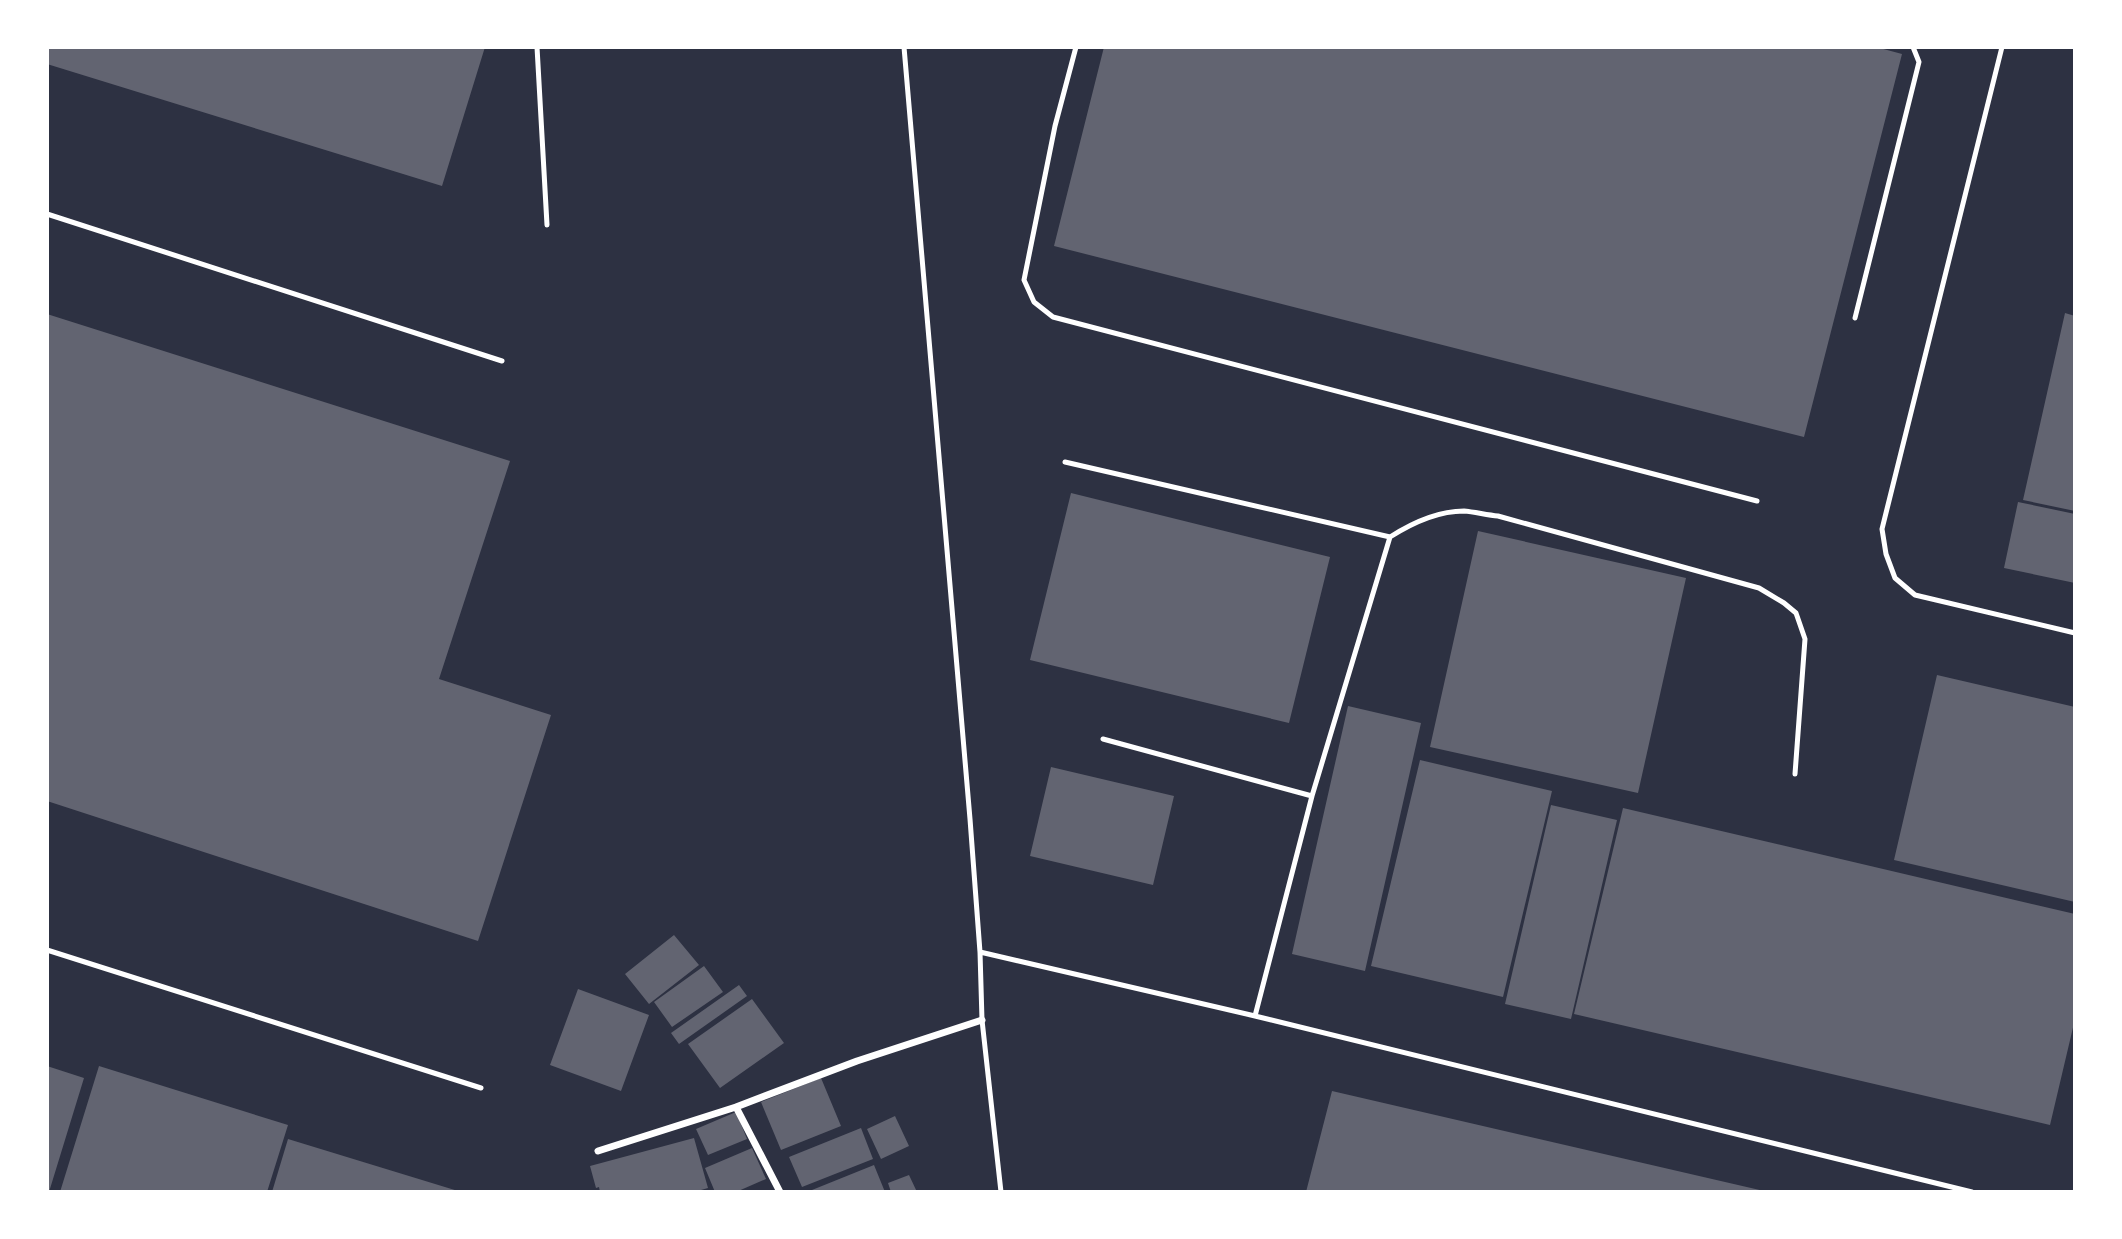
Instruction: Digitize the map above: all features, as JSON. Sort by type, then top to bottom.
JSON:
[{"type":"street","points":[[598,1151],[736,1107],[857,1061],[982,1020]]},
{"type":"street","points":[[736,1107],[780,1192]]},
{"type":"lane","points":[[537,47],[547,225]]},
{"type":"lane","points":[[904,47],[980,952],[982,1020],[1000,1192]]},
{"type":"lane","points":[[1076,47],[1055,126],[1024,280],[1034,302],[1053,317],[1757,501]]},
{"type":"lane","points":[[1855,318],[1919,61],[1913,47]]},
{"type":"lane","points":[[2002,47],[1882,529],[1886,554],[1895,578],[1915,595],[2075,633]]},
{"type":"lane","points":[[47,214],[502,361]]},
{"type":"lane","points":[[1065,462],[1390,537]]},
{"type":"lane","points":[[1255,1016],[1312,796],[1390,537],[1410,524],[1463,511],[1498,516],[1759,588],[1784,603],[1796,613],[1805,639],[1795,774]]},
{"type":"lane","points":[[1102,739],[1312,796]]},
{"type":"lane","points":[[47,950],[481,1088]]},
{"type":"lane","points":[[980,952],[1255,1016],[1972,1192]]},
{"type":"building","points":[[47,47],[485,47],[442,186],[47,64]]},
{"type":"building","points":[[1104,47],[1876,47],[1902,54],[1804,437],[1054,246]]},
{"type":"building","points":[[2065,313],[2075,316],[2075,511],[2023,500]]},
{"type":"building","points":[[47,314],[510,461],[439,679],[551,715],[478,941],[47,801]]},
{"type":"building","points":[[1071,493],[1330,557],[1289,723],[1030,660]]},
{"type":"building","points":[[2018,502],[2075,514],[2075,583],[2004,568]]},
{"type":"building","points":[[1478,531],[1686,578],[1638,793],[1430,747]]},
{"type":"building","points":[[1937,675],[2075,707],[2075,902],[1894,860]]},
{"type":"building","points":[[1348,706],[1421,723],[1365,971],[1292,954]]},
{"type":"building","points":[[1420,760],[1552,791],[1503,997],[1371,966]]},
{"type":"building","points":[[1051,767],[1174,796],[1153,885],[1030,856]]},
{"type":"building","points":[[1551,805],[1617,820],[1571,1019],[1505,1004]]},
{"type":"building","points":[[1623,808],[2075,914],[2075,1019],[2050,1125],[1574,1014]]},
{"type":"building","points":[[674,935],[699,965],[649,1004],[625,974]]},
{"type":"building","points":[[704,966],[723,992],[672,1027],[654,1002]]},
{"type":"building","points":[[739,985],[747,996],[679,1044],[671,1033]]},
{"type":"building","points":[[578,989],[649,1015],[621,1091],[550,1065]]},
{"type":"building","points":[[752,999],[784,1043],[720,1088],[688,1044]]},
{"type":"building","points":[[47,1066],[84,1078],[49,1192],[47,1192]]},
{"type":"building","points":[[99,1066],[288,1125],[267,1192],[60,1192]]},
{"type":"building","points":[[821,1078],[841,1126],[781,1150],[761,1102]]},
{"type":"building","points":[[1332,1091],[1764,1191],[1764,1192],[1306,1192]]},
{"type":"building","points":[[736,1112],[747,1139],[708,1155],[696,1129]]},
{"type":"building","points":[[895,1116],[909,1146],[881,1159],[867,1129]]},
{"type":"building","points":[[861,1128],[873,1159],[802,1187],[789,1157]]},
{"type":"building","points":[[694,1138],[708,1188],[694,1192],[600,1192],[599,1187],[596,1188],[590,1166]]},
{"type":"building","points":[[288,1139],[458,1191],[458,1192],[272,1192]]},
{"type":"building","points":[[752,1148],[766,1179],[736,1192],[715,1192],[705,1168]]},
{"type":"building","points":[[874,1165],[885,1192],[807,1192]]},
{"type":"building","points":[[909,1175],[917,1192],[891,1192],[888,1183]]}]
